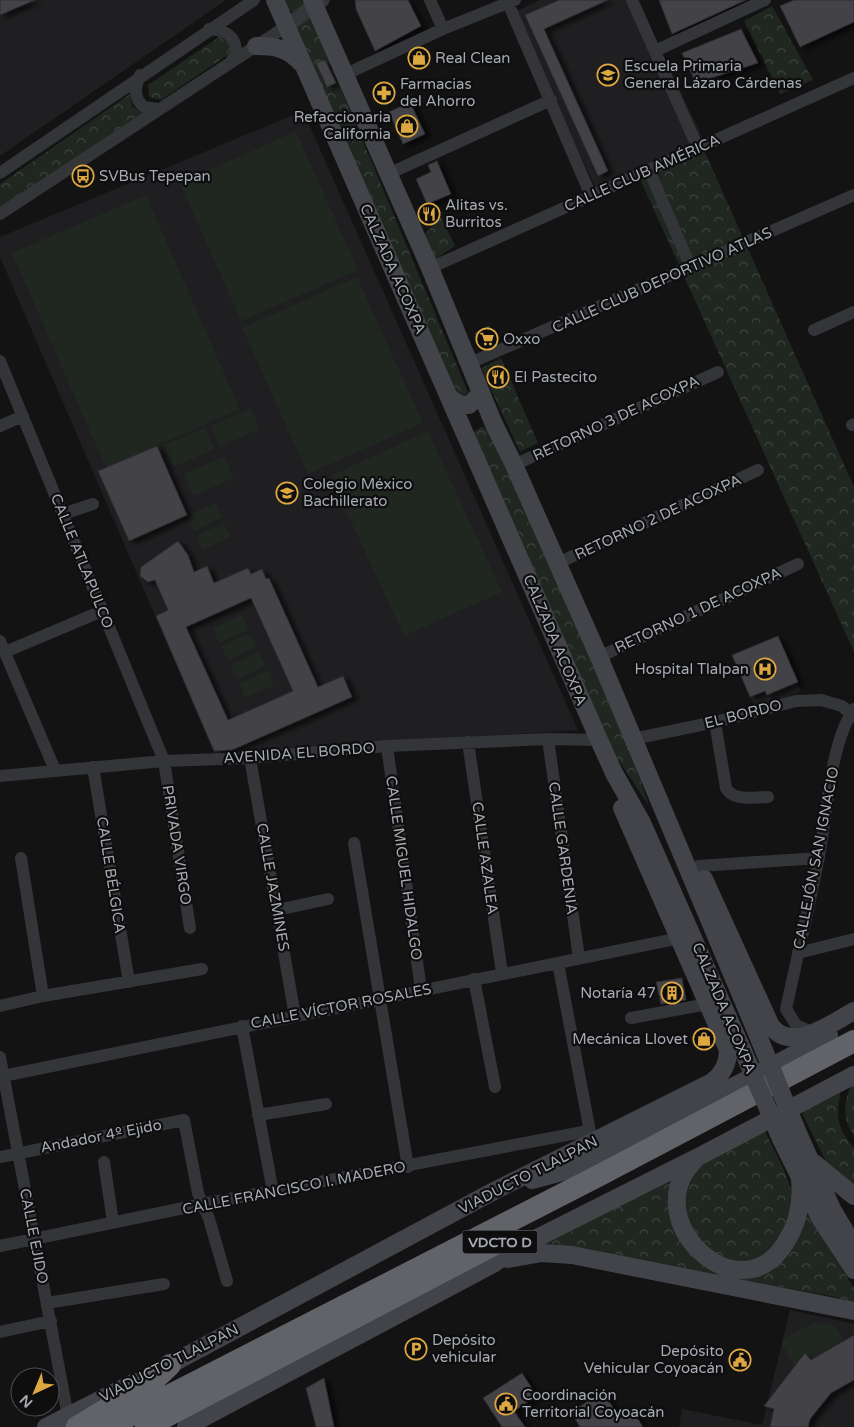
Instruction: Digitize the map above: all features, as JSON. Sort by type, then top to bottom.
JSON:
[{"type":"highway","name":"VIADUCTO TLALPAN","points":[[108,1427],[600,1174],[854,1040]]},
{"type":"highway","name":"VDCTO D","points":[[146,1427],[854,1058]]},
{"type":"highway","points":[[72,1421],[152,1382],[170,1366]]},
{"type":"main road","name":"CALZADA ACOXPA","points":[[275,0],[285,27],[614,773],[642,823],[800,1180],[820,1218],[854,1270]]},
{"type":"main road","name":"CALZADA ACOXPA","points":[[316,2],[388,174],[430,268],[493,422],[599,656],[808,1158],[832,1209],[854,1246]]},
{"type":"main road","points":[[256,46],[279,48],[292,54],[302,64]]},
{"type":"main road","points":[[450,398],[461,405],[470,405],[481,393]]},
{"type":"main road","points":[[466,435],[471,424],[476,419],[493,422]]},
{"type":"main road","points":[[633,739],[658,777],[771,1026],[783,1037],[795,1039],[854,1011]]},
{"type":"main road","name":"VIADUCTO TLALPAN","points":[[170,1366],[591,1137],[712,1082],[721,1074],[727,1063],[728,1050],[621,806],[614,773]]},
{"type":"main road","points":[[494,1191],[581,1168],[854,1023]]},
{"type":"main road","points":[[186,1427],[493,1264],[515,1249],[700,1156],[854,1074]]},
{"type":"main road","points":[[700,1156],[688,1168],[680,1182],[677,1199],[678,1216],[685,1234],[697,1249],[712,1261],[729,1268],[755,1270],[769,1263],[779,1254],[797,1220],[801,1198],[800,1180]]},
{"type":"main road","points":[[808,1158],[854,1196]]},
{"type":"main road","points":[[493,1264],[530,1254],[572,1254],[854,1311]]},
{"type":"main road","points":[[46,1427],[72,1421]]},
{"type":"street","points":[[0,173],[140,75],[254,0]]},
{"type":"street","points":[[430,0],[442,30]]},
{"type":"street","points":[[632,0],[698,148]]},
{"type":"street","points":[[655,51],[765,0]]},
{"type":"street","points":[[0,214],[158,108],[285,27],[316,2]]},
{"type":"street","points":[[346,74],[442,30],[512,2],[591,196]]},
{"type":"street","points":[[209,29],[224,31],[232,38],[236,52],[231,62]]},
{"type":"street","points":[[140,75],[136,90],[138,101],[144,107],[158,108]]},
{"type":"street","name":"CALLE CLUB AMÉRICA","points":[[430,268],[854,78]]},
{"type":"street","points":[[388,174],[551,100]]},
{"type":"street","points":[[649,170],[691,268]]},
{"type":"street","name":"CALLE CLUB DEPORTIVO ATLAS","points":[[470,363],[691,268],[854,195]]},
{"type":"street","points":[[814,330],[854,312]]},
{"type":"street","name":"CALLE ATLAPULCO","points":[[0,361],[164,762]]},
{"type":"street","name":"RETORNO 3 DE ACOXPA","points":[[514,465],[718,372]]},
{"type":"street","points":[[0,426],[23,416]]},
{"type":"street","name":"RETORNO 2 DE ACOXPA","points":[[558,563],[758,470]]},
{"type":"street","points":[[63,514],[93,504]]},
{"type":"street","name":"RETORNO 1 DE ACOXPA","points":[[599,656],[798,564]]},
{"type":"street","points":[[55,770],[2,646],[102,611]]},
{"type":"street","name":"EL BORDO","points":[[633,739],[715,722],[796,701],[821,700],[842,706],[853,713]]},
{"type":"street","name":"CALLEJÓN SAN IGNACIO","points":[[786,1009],[818,858],[841,734],[843,726],[853,713]]},
{"type":"street","points":[[715,722],[726,788],[729,793],[738,797],[768,797]]},
{"type":"street","name":"AVENIDA EL BORDO","points":[[0,776],[93,767],[250,758],[388,746],[548,739],[599,740]]},
{"type":"street","name":"CALLE GARDENIA","points":[[548,739],[579,958]]},
{"type":"street","name":"CALLE AZALEA","points":[[468,742],[502,973]]},
{"type":"street","name":"CALLE MIGUEL HIDALGO","points":[[388,746],[421,990]]},
{"type":"street","name":"CALLE JAZMINES","points":[[250,758],[295,1016]]},
{"type":"street","name":"PRIVADA VIRGO","points":[[164,762],[190,928]]},
{"type":"street","name":"CALLE BÉLGICA","points":[[93,767],[128,982]]},
{"type":"street","points":[[354,843],[408,1167]]},
{"type":"street","points":[[21,858],[43,996]]},
{"type":"street","points":[[698,866],[818,858]]},
{"type":"street","points":[[277,910],[328,899]]},
{"type":"street","name":"CALLE VÍCTOR ROSALES","points":[[3,1076],[680,938]]},
{"type":"street","points":[[798,953],[854,939]]},
{"type":"street","points":[[558,963],[591,1137]]},
{"type":"street","points":[[0,1006],[43,996],[202,970]]},
{"type":"street","points":[[474,979],[494,1087]]},
{"type":"street","points":[[632,1018],[708,1004]]},
{"type":"street","points":[[761,1004],[772,1012],[786,1009],[796,1026],[812,1032]]},
{"type":"street","points":[[242,1026],[272,1192]]},
{"type":"street","name":"CALLE EJIDO","points":[[0,1057],[72,1421]]},
{"type":"street","points":[[258,1115],[326,1104]]},
{"type":"street","name":"Andador 4º Ejido","points":[[0,1157],[184,1120],[202,1204]]},
{"type":"street","name":"CALLE FRANCISCO I. MADERO","points":[[0,1246],[202,1204],[591,1137]]},
{"type":"street","points":[[104,1162],[113,1222]]},
{"type":"street","points":[[202,1204],[209,1219],[227,1281]]},
{"type":"street","points":[[48,1303],[164,1284]]},
{"type":"street","points":[[0,1332],[51,1321]]},
{"type":"shaded area","points":[[0,0],[226,0],[0,156]]},
{"type":"shaded area","name":"Escuela Primaria General Lázaro Cárdenas","points":[[540,0],[637,0],[703,139],[596,189],[514,12]]},
{"type":"shaded area","name":"Colegio México Bachillerato","points":[[303,111],[578,730],[215,754],[0,257],[0,237]]},
{"type":"shaded area","name":"Hospital Tlalpan","points":[[778,636],[801,691],[756,710],[732,655]]},
{"type":"shaded area","points":[[790,1310],[854,1324],[854,1427],[679,1427],[682,1409],[762,1425]]},
{"type":"green space","points":[[282,0],[306,0],[300,9],[289,11]]},
{"type":"green space","points":[[772,6],[813,80],[780,94],[744,21]]},
{"type":"green space","points":[[310,15],[468,392],[463,397],[453,394],[296,26]]},
{"type":"green space","points":[[219,37],[231,43],[229,54],[161,100],[149,97],[148,85]]},
{"type":"green space","points":[[130,94],[132,106],[143,114],[0,207],[0,184]]},
{"type":"green space","points":[[296,131],[358,270],[241,321],[180,183]]},
{"type":"green space","points":[[704,150],[854,487],[854,652],[640,179]]},
{"type":"green space","points":[[146,195],[240,409],[106,468],[12,253]]},
{"type":"green space","points":[[441,217],[455,246],[432,261],[424,235]]},
{"type":"green space","points":[[357,277],[423,423],[308,474],[242,328]]},
{"type":"green space","points":[[501,358],[538,443],[520,452],[481,368]]},
{"type":"green space","points":[[251,408],[260,429],[219,447],[210,426]]},
{"type":"green space","points":[[205,427],[215,449],[174,467],[164,445]]},
{"type":"green space","points":[[481,427],[488,429],[625,734],[649,806],[601,734],[472,437],[474,432]]},
{"type":"green space","points":[[428,431],[502,592],[404,636],[330,476]]},
{"type":"green space","points":[[225,456],[234,478],[193,496],[184,474]]},
{"type":"green space","points":[[216,503],[222,517],[194,531],[187,516]]},
{"type":"green space","points":[[224,523],[231,537],[202,550],[196,536]]},
{"type":"green space","points":[[242,615],[248,630],[219,643],[213,628]]},
{"type":"green space","points":[[250,633],[257,647],[228,660],[221,646]]},
{"type":"green space","points":[[259,652],[266,666],[237,679],[230,665]]},
{"type":"green space","points":[[268,670],[274,685],[245,698],[239,684]]},
{"type":"green space","points":[[854,1079],[854,1135],[847,1122],[845,1107]]},
{"type":"green space","points":[[841,1089],[838,1114],[844,1134],[854,1148],[854,1189],[831,1172],[800,1109]]},
{"type":"green space","points":[[765,1131],[790,1186],[792,1203],[790,1214],[783,1236],[773,1250],[755,1262],[736,1264],[717,1256],[701,1242],[689,1223],[684,1202],[688,1181],[708,1157]]},
{"type":"green space","points":[[682,1171],[667,1197],[670,1213],[679,1238],[694,1257],[704,1264],[733,1274],[763,1275],[774,1268],[787,1255],[807,1214],[854,1288],[854,1305],[836,1297],[562,1247],[527,1253]]},
{"type":"green space","points":[[814,1322],[834,1325],[844,1340],[811,1360],[804,1353],[794,1366],[782,1344],[783,1339]]},
{"type":"building","points":[[0,0],[35,0],[0,15]]},
{"type":"building","points":[[355,0],[408,0],[421,26],[375,51],[356,9]]},
{"type":"building","points":[[559,0],[608,0],[544,29],[608,171],[598,176],[525,15]]},
{"type":"building","points":[[659,0],[746,0],[672,34]]},
{"type":"building","points":[[794,0],[854,0],[854,22],[800,47],[780,6]]},
{"type":"building","points":[[741,29],[758,63],[696,83],[682,53]]},
{"type":"building","points":[[325,60],[336,83],[327,87],[316,63]]},
{"type":"building","points":[[410,102],[425,134],[403,144],[389,112]]},
{"type":"building","points":[[437,161],[451,194],[427,204],[416,179],[431,172],[428,165]]},
{"type":"building","points":[[489,326],[496,342],[488,346],[479,343],[475,333]]},
{"type":"building","points":[[157,446],[187,515],[129,541],[98,471]]},
{"type":"building","points":[[178,541],[188,555],[194,572],[207,566],[214,583],[248,568],[251,574],[262,569],[266,579],[269,578],[318,687],[343,676],[352,697],[232,750],[214,751],[156,616],[168,610],[155,580],[148,582],[140,576],[141,567]],"holes":[[[251,598],[293,691],[228,720],[186,627]]]},
{"type":"building","name":"Hospital Tlalpan","points":[[778,636],[798,682],[767,695],[765,691],[750,697],[732,655]]},
{"type":"building","name":"Notaría 47","points":[[682,978],[686,1000],[661,1004],[656,982]]},
{"type":"building","points":[[854,1335],[854,1380],[831,1393],[810,1419],[808,1427],[770,1427],[774,1409],[764,1406],[805,1353],[811,1360]]},
{"type":"building","name":"Coordinación Territorial Coyoacán","points":[[522,1373],[537,1396],[514,1411],[525,1427],[502,1427],[483,1398]]},
{"type":"building","points":[[324,1378],[334,1427],[316,1427],[306,1388]]},
{"type":"building","points":[[603,1392],[620,1418],[632,1410],[643,1427],[580,1427],[571,1412]]},
{"type":"place","name":"Real Clean","points":[[419,58]]},
{"type":"place","name":"Escuela Primaria General Lázaro Cárdenas","points":[[608,75]]},
{"type":"place","name":"Farmacias del Ahorro","points":[[384,93]]},
{"type":"place","name":"Refaccionaria California","points":[[407,126]]},
{"type":"place","name":"SVBus Tepepan","points":[[83,176]]},
{"type":"place","name":"Alitas vs. Burritos","points":[[429,214]]},
{"type":"place","name":"Oxxo","points":[[487,339]]},
{"type":"place","name":"El Pastecito","points":[[498,377]]},
{"type":"place","name":"Colegio México Bachillerato","points":[[287,493]]},
{"type":"place","name":"Hospital Tlalpan","points":[[765,669]]},
{"type":"place","name":"Notaría 47","points":[[672,993]]},
{"type":"place","name":"Mecánica Llovet","points":[[704,1039]]},
{"type":"place","name":"Depósito vehicular","points":[[416,1349]]},
{"type":"place","name":"Depósito Vehicular Coyoacán","points":[[740,1360]]},
{"type":"place","name":"Coordinación Territorial Coyoacán","points":[[506,1404]]}]
